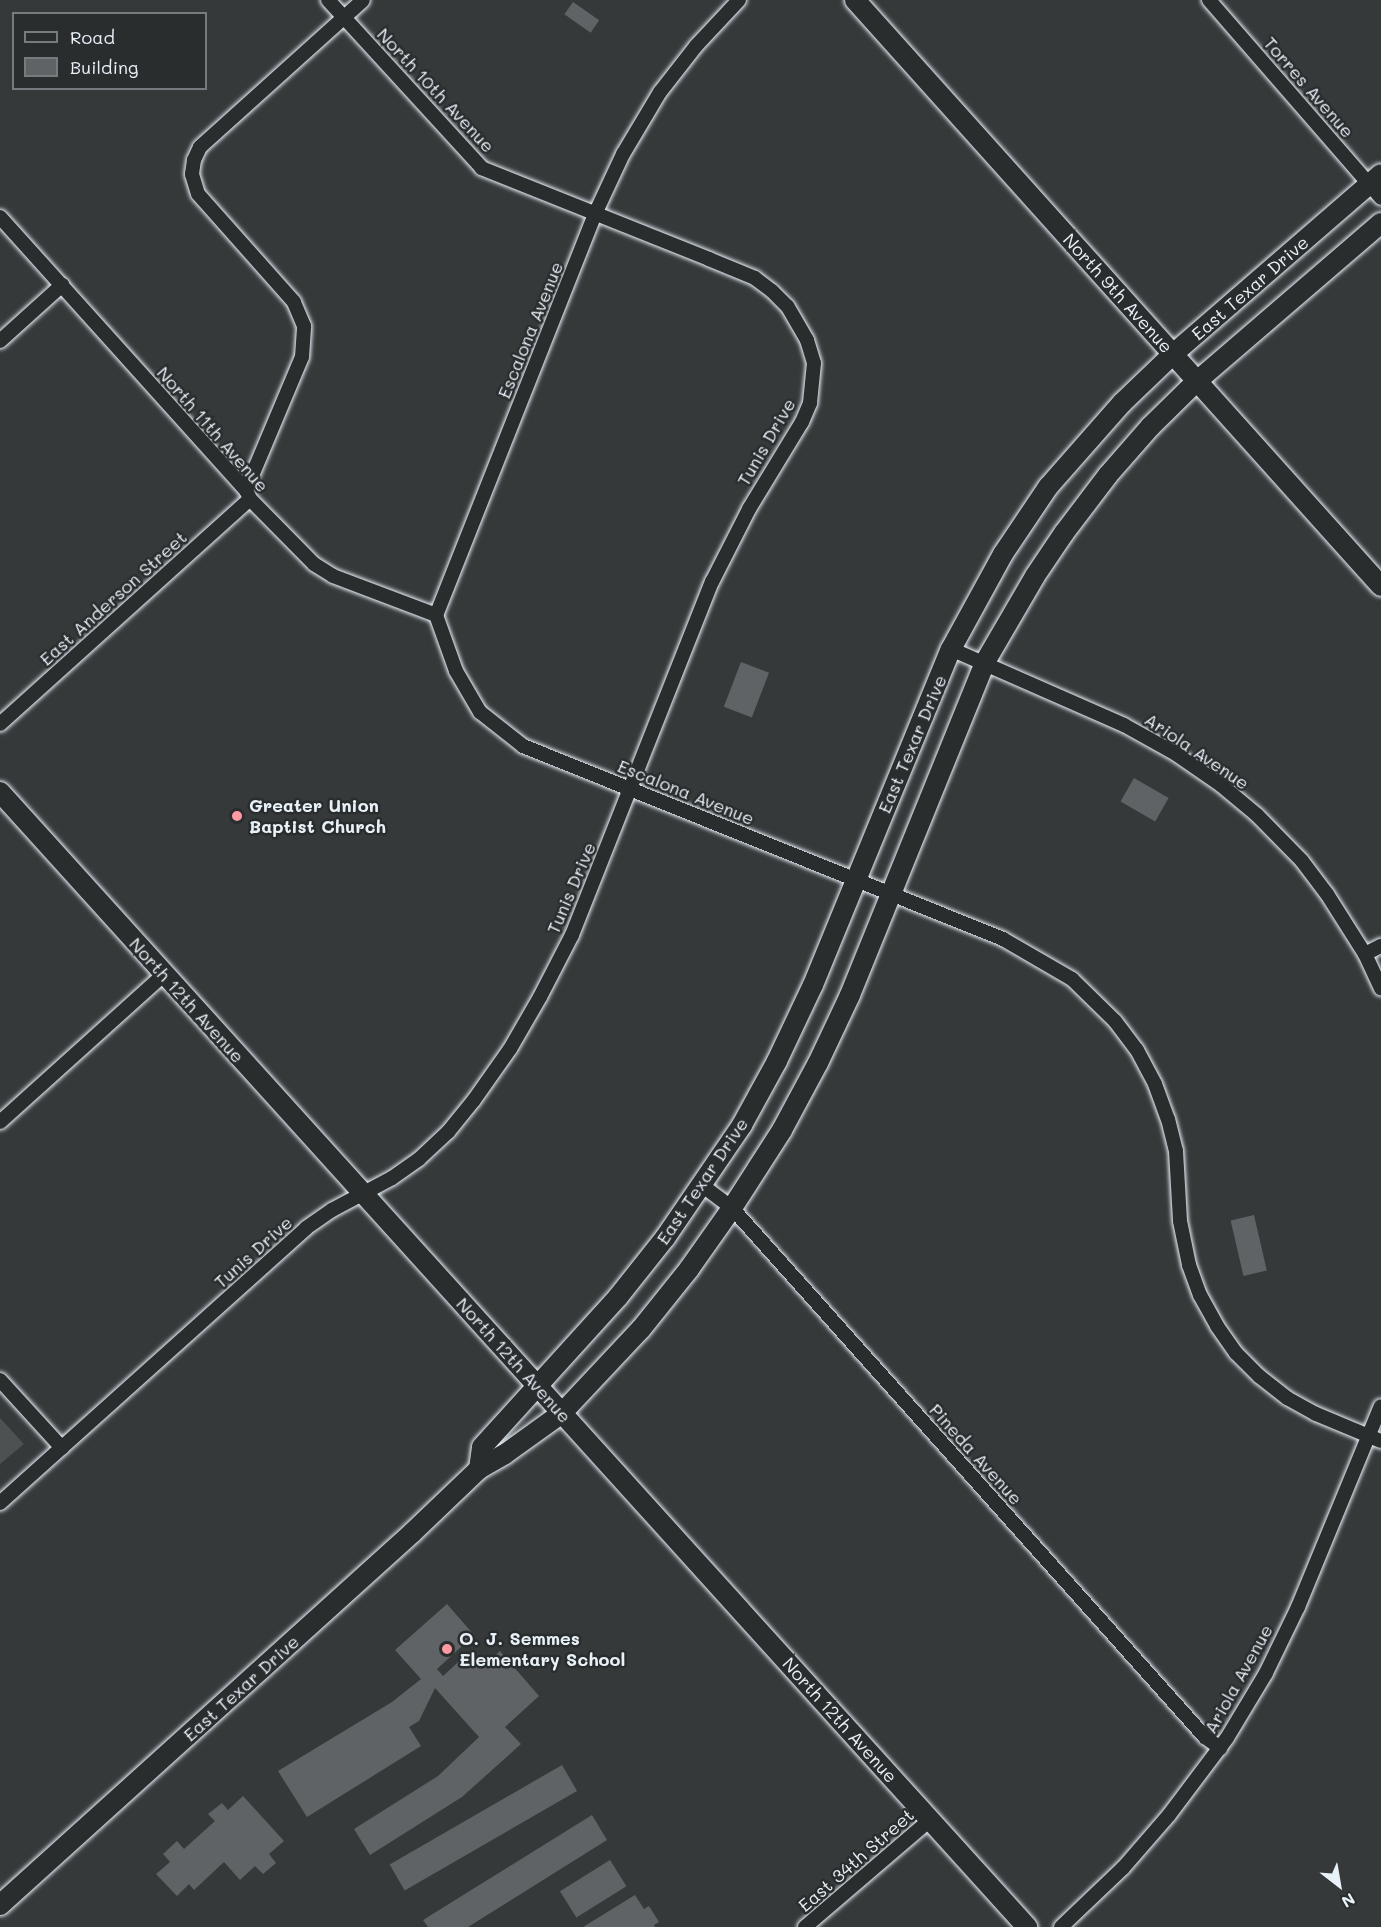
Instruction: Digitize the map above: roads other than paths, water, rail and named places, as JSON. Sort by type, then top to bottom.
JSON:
[{"type":"street","name":"North 10th Avenue","points":[[328,0],[482,168],[595,214]]},
{"type":"street","name":"East Anderson Street","points":[[0,724],[248,495],[302,357],[306,341],[302,316],[294,302],[198,194],[192,174],[194,160],[200,147],[363,0]]},
{"type":"street","name":"Escalona Avenue","points":[[739,0],[696,46],[660,92],[623,154],[595,214],[436,615],[456,671],[467,694],[491,723],[523,746],[856,880],[890,896],[1003,939],[1036,956],[1072,979],[1115,1021],[1141,1059],[1168,1119],[1176,1151],[1180,1221],[1189,1265],[1200,1295],[1217,1326],[1236,1353],[1259,1376],[1287,1398],[1316,1414],[1375,1438]]},
{"type":"street","name":"North 9th Avenue","points":[[855,0],[1381,586]]},
{"type":"street","name":"Torres Avenue","points":[[1209,0],[1377,185]]},
{"type":"street","name":"East Texar Drive","points":[[479,1469],[482,1447],[618,1297],[703,1186],[777,1061],[813,985],[951,649],[1003,554],[1048,488],[1122,403],[1172,355],[1377,185]]},
{"type":"street","name":"Tunis Drive","points":[[0,1503],[306,1228],[332,1210],[363,1194],[419,1159],[448,1132],[510,1049],[572,935],[712,582],[749,508],[802,422],[812,393],[814,363],[807,340],[787,306],[755,278],[595,214]]},
{"type":"street","name":"North 11th Avenue","points":[[0,217],[248,495],[314,564],[333,576],[436,615]]},
{"type":"street","name":"East Texar Drive","points":[[0,1905],[412,1533],[479,1469],[505,1454],[562,1413],[640,1329],[689,1269],[732,1208],[782,1130],[818,1063],[850,995],[985,662],[1035,576],[1064,532],[1122,459],[1196,382],[1381,223]]},
{"type":"street","points":[[0,341],[62,285]]},
{"type":"street","name":"Ariola Avenue","points":[[951,649],[1124,725],[1176,754],[1221,785],[1272,829],[1302,861],[1327,894],[1365,954],[1381,989]]},
{"type":"street","name":"North 12th Avenue","points":[[0,792],[163,975],[1027,1927]]},
{"type":"street","points":[[1365,954],[1381,946]]},
{"type":"street","points":[[0,1122],[163,975]]},
{"type":"street","name":"Pineda Avenue","points":[[703,1186],[732,1208],[1205,1737],[1220,1748]]},
{"type":"street","points":[[0,1380],[62,1448]]},
{"type":"street","name":"Ariola Avenue","points":[[1061,1927],[1123,1868],[1170,1815],[1220,1748],[1266,1673],[1298,1607],[1375,1438],[1381,1406]]},
{"type":"street","name":"East 34th Street","points":[[805,1927],[930,1820]]},
{"type":"place","name":"Greater Union Baptist Church","points":[[237,816]]},
{"type":"place","name":"O. J. Semmes Elementary School","points":[[447,1649]]}]
